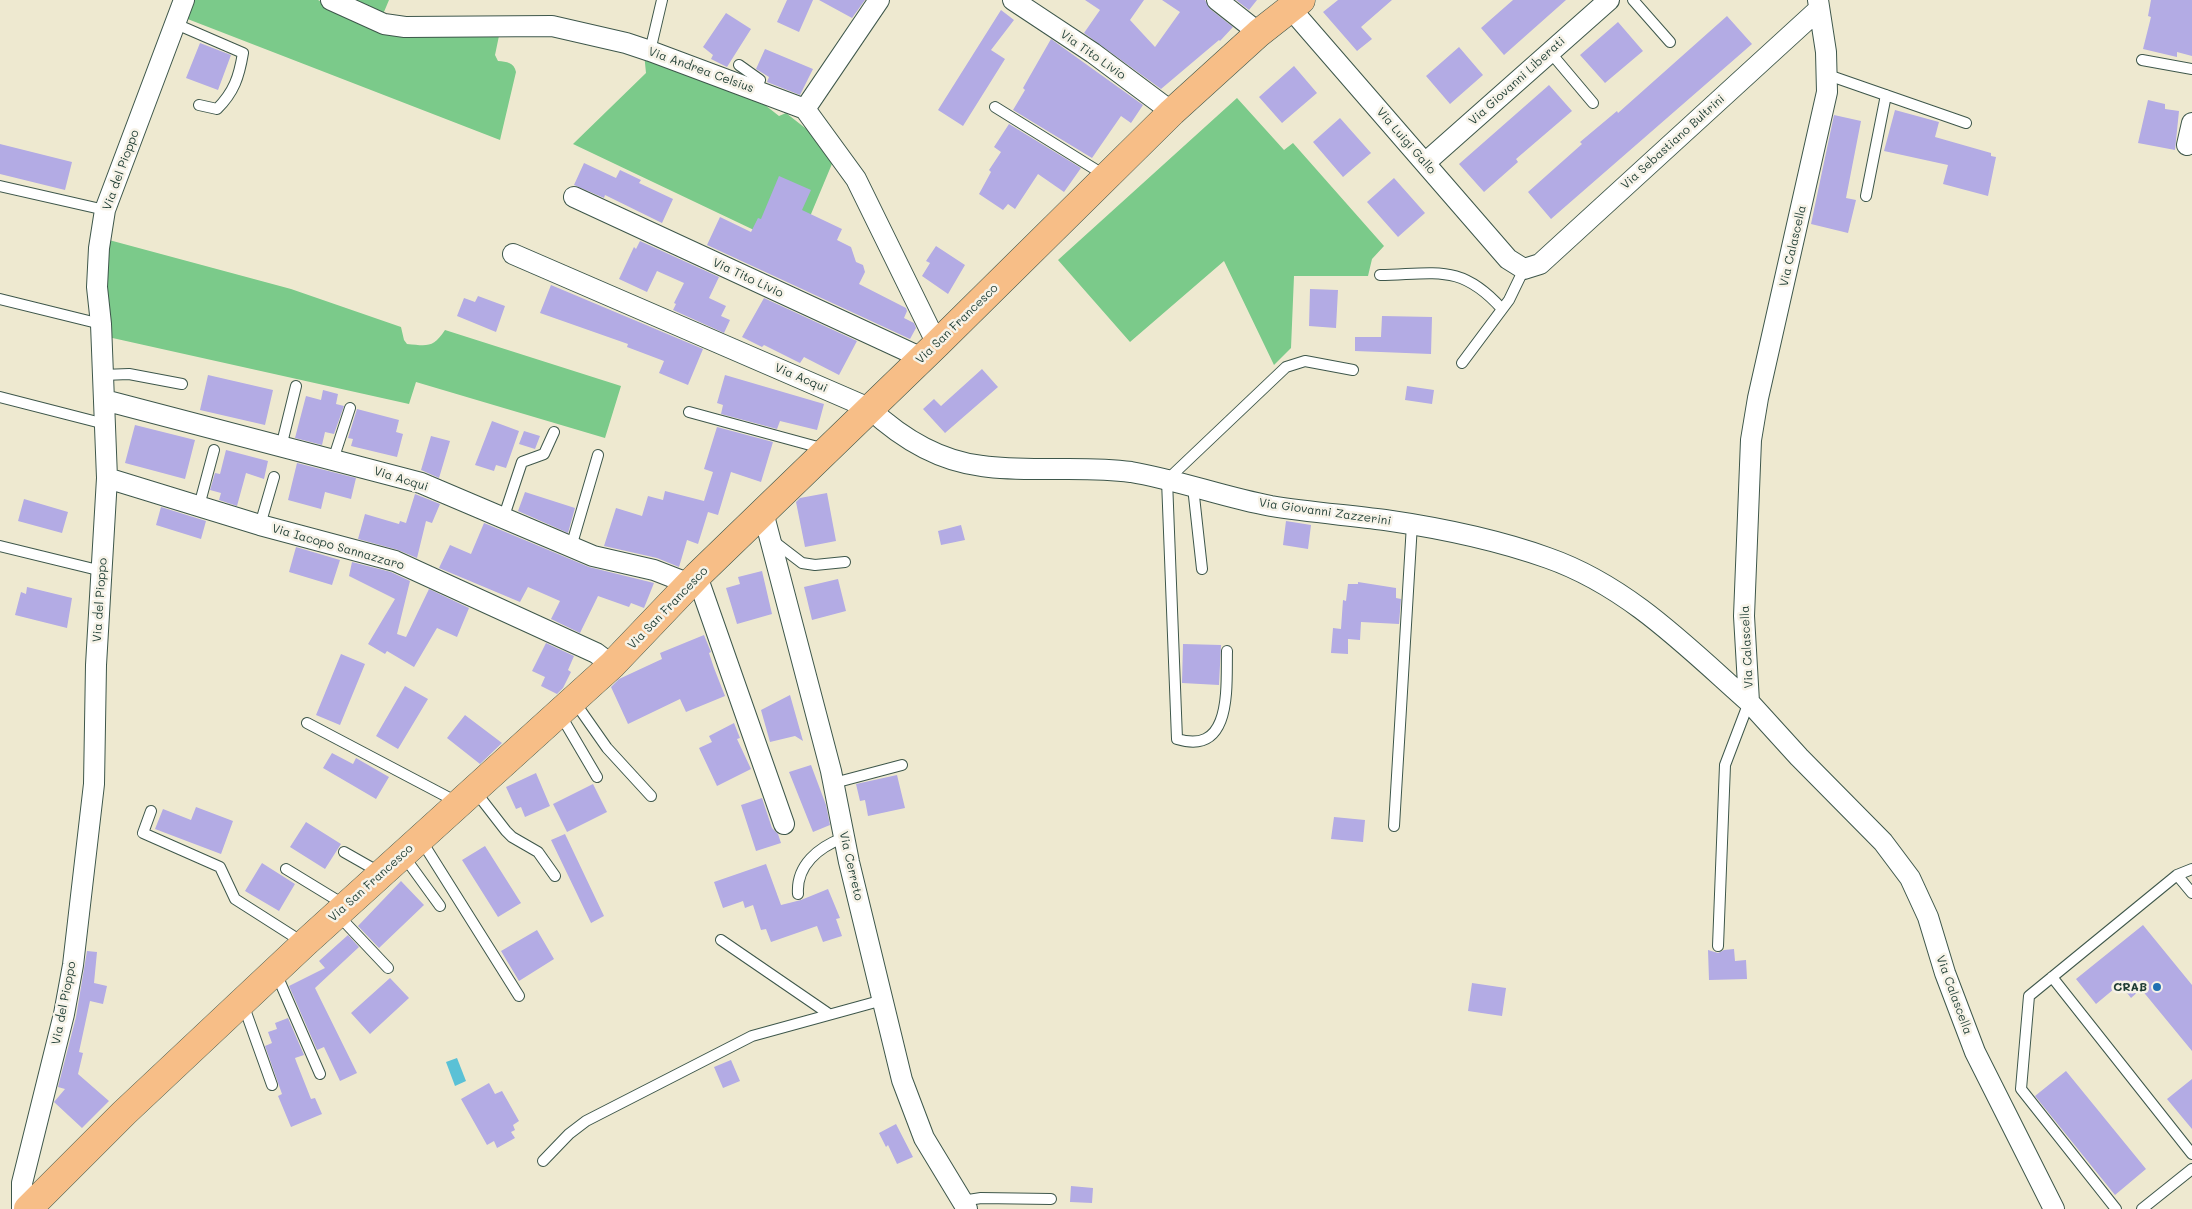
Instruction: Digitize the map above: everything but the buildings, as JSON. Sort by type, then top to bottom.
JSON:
[{"type":"main road","name":"Via San Francesco","points":[[28,1209],[124,1113],[305,943],[612,665],[694,580],[1172,112],[1259,33],[1296,4]]},
{"type":"street","name":"Via del Pioppo","points":[[22,1209],[22,1183],[64,1014],[73,965],[94,784],[96,665],[107,478],[101,324],[97,287],[99,248],[105,210],[184,0]]},
{"type":"street","name":"Via Andrea Celsius","points":[[331,0],[384,24],[405,27],[552,26],[650,51],[805,109]]},
{"type":"street","points":[[879,0],[805,109],[856,179],[930,351]]},
{"type":"street","name":"Via Tito Livio","points":[[1013,0],[1093,53],[1172,112]]},
{"type":"street","points":[[1217,0],[1259,33]]},
{"type":"street","name":"Via Giovanni Liberati","points":[[1425,163],[1609,0]]},
{"type":"street","name":"Via Luigi Gallo","points":[[1296,4],[1425,163],[1508,259],[1524,270]]},
{"type":"street","name":"Via Calascella","points":[[1818,5],[1828,75],[1826,101],[1766,363],[1751,440],[1744,608],[1749,702],[1787,744],[1884,842],[1905,871],[1926,912],[1945,973],[1975,1052],[2054,1209]]},
{"type":"street","name":"Via Sebastiano Bultrini","points":[[1524,270],[1540,264],[1818,5]]},
{"type":"street","points":[[2187,145],[2192,123]]},
{"type":"street","name":"Via Tito Livio","points":[[574,197],[930,351]]},
{"type":"street","name":"Via Acqui","points":[[512,254],[869,408]]},
{"type":"street","name":"Via Acqui","points":[[104,400],[421,483],[593,556],[694,580]]},
{"type":"street","name":"Via Giovanni Zazzerini","points":[[869,408],[908,439],[963,463],[990,467],[1099,469],[1167,480],[1272,506],[1412,524],[1485,538],[1549,558],[1593,577],[1626,598],[1660,624],[1749,702]]},
{"type":"street","name":"Via Iacopo Sannazzaro","points":[[107,478],[260,525],[395,561],[596,653],[612,665]]},
{"type":"street","name":"Via Cerreto","points":[[763,512],[834,783],[843,838],[911,1107],[931,1149],[964,1205]]},
{"type":"street","points":[[694,580],[784,824]]},
{"type":"lane","points":[[650,51],[662,0]]},
{"type":"lane","points":[[1633,0],[1670,42]]},
{"type":"lane","points":[[176,24],[243,53],[238,78],[230,96],[217,109],[199,105]]},
{"type":"lane","points":[[1550,52],[1593,103]]},
{"type":"lane","points":[[2142,60],[2192,70]]},
{"type":"lane","points":[[739,66],[760,80],[756,90]]},
{"type":"lane","points":[[1828,75],[1966,123]]},
{"type":"lane","points":[[1866,196],[1886,95]]},
{"type":"lane","points":[[995,107],[1106,177]]},
{"type":"lane","points":[[0,186],[105,210]]},
{"type":"lane","points":[[1462,363],[1516,290],[1524,270]]},
{"type":"lane","points":[[1380,274],[1441,274],[1458,276],[1482,288],[1502,309]]},
{"type":"lane","points":[[0,299],[101,324]]},
{"type":"lane","points":[[1227,651],[1225,704],[1217,728],[1208,739],[1201,741],[1193,742],[1177,739],[1167,480],[1286,367],[1305,361],[1353,370]]},
{"type":"lane","points":[[103,374],[129,374],[182,384]]},
{"type":"lane","points":[[281,447],[296,386]]},
{"type":"lane","points":[[0,397],[105,424]]},
{"type":"lane","points":[[332,460],[350,408]]},
{"type":"lane","points":[[689,412],[826,450]]},
{"type":"lane","points":[[503,519],[522,462],[544,454],[554,432]]},
{"type":"lane","points":[[199,506],[214,450]]},
{"type":"lane","points":[[571,547],[598,454]]},
{"type":"lane","points":[[260,525],[274,477]]},
{"type":"lane","points":[[1193,487],[1202,569]]},
{"type":"lane","points":[[1394,826],[1412,524]]},
{"type":"lane","points":[[770,540],[782,546],[802,563],[815,565],[845,562]]},
{"type":"lane","points":[[0,546],[102,571]]},
{"type":"lane","points":[[1718,946],[1725,765],[1749,702]]},
{"type":"lane","points":[[566,707],[598,777]]},
{"type":"lane","points":[[566,707],[607,748],[650,796]]},
{"type":"lane","points":[[307,723],[467,797],[512,838],[538,852],[555,876]]},
{"type":"lane","points":[[834,783],[902,765]]},
{"type":"lane","points":[[151,810],[143,833],[220,867],[235,899],[305,943]]},
{"type":"lane","points":[[798,894],[798,879],[810,859],[821,849],[843,838]]},
{"type":"lane","points":[[412,847],[440,906]]},
{"type":"lane","points":[[412,847],[519,996]]},
{"type":"lane","points":[[344,852],[382,873]]},
{"type":"lane","points":[[286,868],[342,910],[388,968]]},
{"type":"lane","points":[[2116,1209],[2022,1088],[2029,996],[2177,875],[2192,869]]},
{"type":"lane","points":[[2177,875],[2192,893]]},
{"type":"lane","points":[[720,940],[828,1014]]},
{"type":"lane","points":[[276,972],[320,1074]]},
{"type":"lane","points":[[2052,977],[2192,1154]]},
{"type":"lane","points":[[544,1161],[573,1130],[752,1036],[883,1000]]},
{"type":"lane","points":[[243,1002],[272,1085]]},
{"type":"lane","points":[[2142,1209],[2192,1169]]},
{"type":"lane","points":[[964,1205],[981,1198],[1051,1199]]},
{"type":"green space","points":[[192,0],[318,0],[362,23],[500,31],[495,55],[498,61],[512,64],[516,72],[500,140],[185,18]]},
{"type":"green space","points":[[340,0],[389,0],[381,19]]},
{"type":"green space","points":[[644,53],[765,105],[779,116],[786,113],[823,142],[834,159],[796,250],[573,144],[646,73]]},
{"type":"green space","points":[[1237,98],[1284,150],[1293,143],[1384,246],[1372,259],[1368,276],[1294,276],[1291,348],[1274,365],[1224,261],[1130,342],[1058,260]]},
{"type":"green space","points":[[109,240],[291,289],[401,327],[407,344],[425,345],[433,343],[445,330],[621,386],[605,438],[416,382],[409,404],[108,337],[106,264]]},
{"type":"water","points":[[457,1058],[466,1081],[455,1086],[446,1062]]},
{"type":"place","name":"CRAB","points":[[2157,987]]}]
